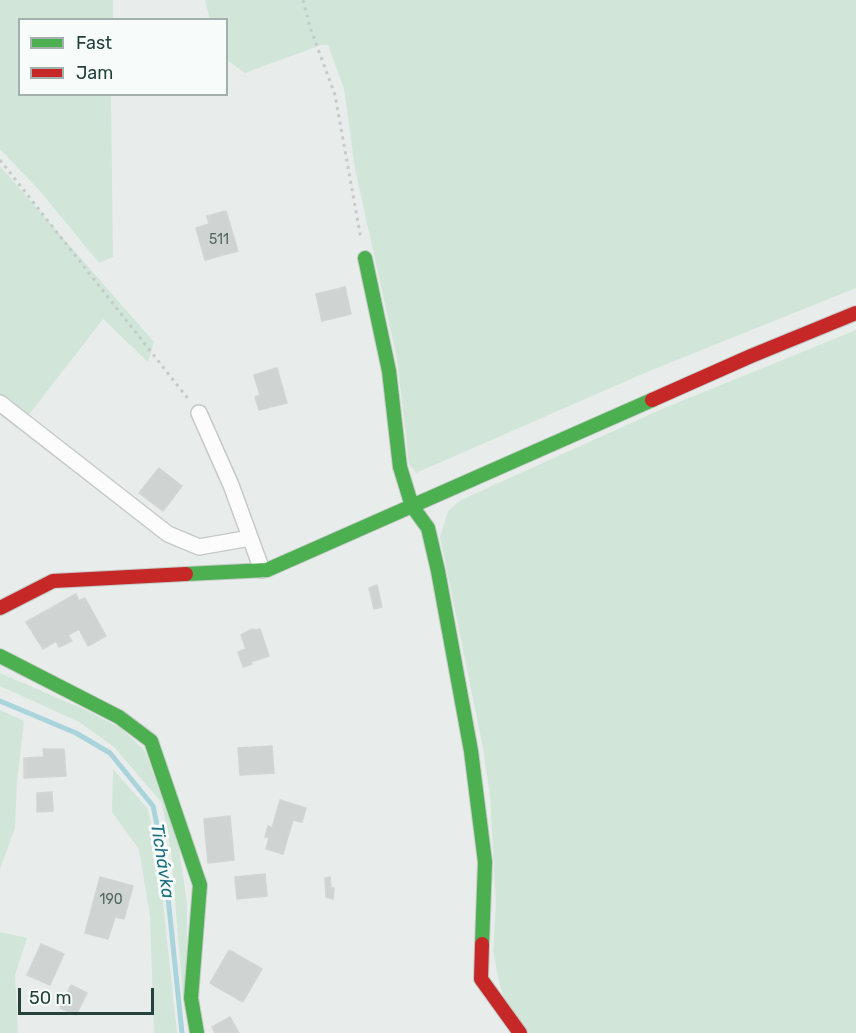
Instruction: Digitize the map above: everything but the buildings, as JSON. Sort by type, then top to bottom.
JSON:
[{"type":"street","points":[[365,258],[389,371],[400,467],[412,506],[429,528],[471,751],[485,862],[481,979],[520,1033]]},
{"type":"street","points":[[0,608],[53,581],[267,570],[751,356],[856,313]]},
{"type":"street","points":[[0,403],[168,534],[199,547],[250,538]]},
{"type":"street","points":[[199,413],[231,485],[262,570]]},
{"type":"street","points":[[0,656],[119,717],[151,741],[200,885],[191,998],[197,1033]]},
{"type":"path","points":[[303,0],[310,27],[335,95],[365,258]]},
{"type":"path","points":[[0,160],[199,413]]},
{"type":"green space","points":[[0,0],[113,0],[113,18],[18,18],[18,96],[111,96],[113,257],[99,263],[40,191],[0,149]]},
{"type":"green space","points":[[205,0],[856,0],[856,288],[647,372],[416,473],[409,464],[397,359],[355,169],[344,89],[328,45],[321,45],[245,73],[228,61],[228,18],[210,18]]},
{"type":"green space","points":[[0,166],[154,342],[148,362],[103,319],[18,429],[0,415]]},
{"type":"green space","points":[[856,330],[856,1033],[525,1033],[505,1002],[493,951],[496,906],[490,796],[483,748],[440,537],[448,511],[461,500],[662,409]]},
{"type":"green space","points":[[0,673],[88,711],[122,729],[145,751],[178,842],[187,903],[187,983],[183,997],[171,852],[162,803],[114,747],[79,722],[0,686]]},
{"type":"green space","points":[[0,710],[24,721],[17,782],[15,828],[0,869]]},
{"type":"green space","points":[[113,769],[148,809],[158,856],[177,1033],[154,1033],[150,916],[139,849],[112,812]]},
{"type":"green space","points":[[0,932],[27,938],[15,975],[18,1033],[0,1033]]},
{"type":"waterway","name":"Tichávka","points":[[0,701],[76,733],[110,753],[153,806],[164,858],[182,1033]]},
{"type":"traffic: fast","points":[[365,258],[389,371],[400,467],[412,506],[428,528],[471,751],[485,862],[482,944]]},
{"type":"traffic: fast","points":[[186,574],[267,570],[652,400]]},
{"type":"traffic: fast","points":[[0,656],[119,717],[151,741],[200,885],[191,998],[197,1033]]},
{"type":"traffic: jam","points":[[652,400],[856,313]]},
{"type":"traffic: jam","points":[[0,608],[53,581],[186,574]]},
{"type":"traffic: jam","points":[[482,944],[481,979],[520,1033]]}]
